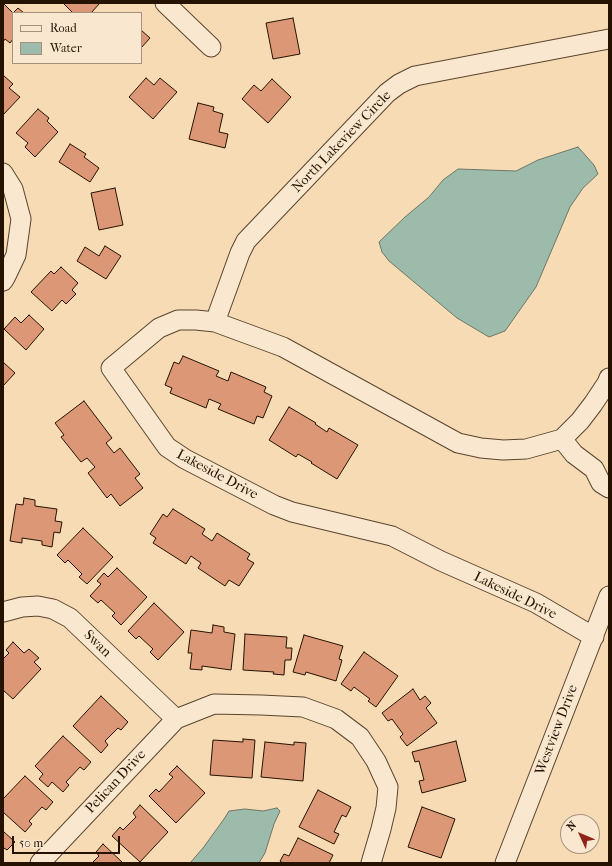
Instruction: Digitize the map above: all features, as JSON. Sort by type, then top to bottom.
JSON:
[{"type":"street","points":[[165,3],[211,47]]},
{"type":"street","name":"North Lakeview Circle","points":[[215,322],[240,253],[246,241],[387,93],[414,76],[609,38]]},
{"type":"street","points":[[3,172],[14,189],[21,219],[16,255],[3,281]]},
{"type":"street","name":"Lakeside Drive","points":[[562,439],[526,448],[503,450],[480,448],[458,443],[283,347],[215,322],[178,320],[159,328],[111,368],[167,447],[185,459],[274,505],[292,512],[392,536],[441,561],[536,603],[594,637]]},
{"type":"street","points":[[609,378],[593,404],[580,421],[562,439],[574,454],[602,467],[601,483],[609,488]]},
{"type":"street","name":"Westview Drive","points":[[505,863],[609,596]]},
{"type":"street","name":"Swan","points":[[3,612],[22,607],[38,606],[54,609],[70,618],[176,719]]},
{"type":"street","points":[[176,719],[214,704],[261,704],[303,707],[336,719],[360,737],[376,761],[388,787],[386,808],[371,863]]},
{"type":"street","name":"Pelican Drive","points":[[40,863],[176,719]]},
{"type":"water","points":[[578,147],[594,165],[598,174],[583,188],[570,207],[536,287],[505,331],[489,337],[457,318],[389,261],[382,252],[379,242],[429,197],[443,180],[458,169],[516,171],[538,160]]},
{"type":"water","points":[[277,808],[280,811],[274,824],[265,853],[259,863],[190,863],[203,848],[229,811],[245,809],[263,811]]},
{"type":"building","points":[[3,3],[12,12],[12,40],[10,43],[5,39],[3,42]]},
{"type":"building","points":[[100,3],[92,12],[72,12],[64,4]]},
{"type":"building","points":[[18,8],[23,12],[14,12]]},
{"type":"building","points":[[293,18],[300,54],[273,59],[266,23]]},
{"type":"building","points":[[142,31],[150,38],[142,47]]},
{"type":"building","points":[[3,75],[13,84],[9,88],[20,97],[3,115]]},
{"type":"building","points":[[146,78],[154,85],[160,78],[177,92],[153,119],[129,97]]},
{"type":"building","points":[[272,79],[291,97],[268,123],[242,99],[254,85],[261,91]]},
{"type":"building","points":[[198,103],[214,107],[213,111],[223,114],[219,132],[228,134],[225,148],[189,139]]},
{"type":"building","points":[[38,109],[49,118],[47,121],[58,132],[35,157],[25,147],[28,143],[16,133]]},
{"type":"building","points":[[70,144],[86,154],[84,157],[99,168],[90,182],[59,162]]},
{"type":"building","points":[[115,188],[123,225],[99,230],[91,193]]},
{"type":"building","points":[[105,246],[121,256],[106,279],[77,261],[85,247],[99,256]]},
{"type":"building","points":[[61,267],[78,283],[72,290],[76,294],[66,304],[62,300],[52,311],[31,292],[51,271],[54,274]]},
{"type":"building","points":[[29,315],[44,329],[26,350],[4,329],[15,317],[21,323]]},
{"type":"building","points":[[183,356],[219,371],[216,376],[228,381],[231,372],[266,387],[264,392],[272,396],[263,418],[257,416],[254,424],[218,409],[221,404],[209,399],[206,408],[170,393],[172,388],[165,385],[174,362],[179,364]]},
{"type":"building","points":[[3,362],[15,373],[3,386]]},
{"type":"building","points":[[84,401],[112,438],[106,443],[114,453],[120,448],[140,474],[135,478],[143,488],[120,506],[111,494],[107,498],[88,473],[95,467],[87,458],[81,462],[61,437],[64,435],[55,423]]},
{"type":"building","points":[[289,407],[316,423],[315,424],[327,432],[329,428],[358,445],[337,479],[311,463],[312,462],[298,454],[296,457],[269,440]]},
{"type":"building","points":[[24,498],[35,500],[35,506],[57,509],[55,521],[62,522],[60,533],[54,532],[52,547],[42,545],[42,541],[22,538],[22,543],[10,541],[16,504],[23,505]]},
{"type":"building","points":[[173,509],[205,529],[202,534],[212,541],[217,533],[250,554],[247,559],[254,563],[239,586],[229,580],[225,586],[198,568],[201,563],[191,556],[186,564],[153,543],[156,538],[150,534],[163,514],[167,517]]},
{"type":"building","points":[[83,528],[113,557],[87,584],[79,577],[82,574],[68,560],[65,563],[57,555]]},
{"type":"building","points":[[117,568],[147,597],[121,625],[112,616],[115,613],[101,600],[98,603],[90,596],[101,584],[97,581],[104,573],[108,577]]},
{"type":"building","points":[[154,603],[184,632],[158,660],[150,652],[153,649],[139,636],[136,639],[128,631]]},
{"type":"building","points":[[213,625],[224,627],[224,632],[235,634],[231,670],[202,666],[202,670],[190,669],[192,653],[188,653],[191,630],[212,633]]},
{"type":"building","points":[[245,634],[287,637],[286,648],[292,648],[291,660],[285,660],[284,675],[273,674],[274,672],[243,670]]},
{"type":"building","points":[[304,635],[343,646],[339,659],[342,660],[336,681],[306,672],[305,675],[293,672]]},
{"type":"building","points":[[13,642],[24,653],[29,649],[39,658],[34,662],[41,669],[13,699],[3,690],[3,659],[9,653],[6,650]]},
{"type":"building","points":[[364,652],[398,676],[376,707],[368,701],[370,699],[354,687],[351,691],[341,684]]},
{"type":"building","points":[[413,689],[420,700],[425,696],[431,703],[426,708],[437,723],[407,746],[400,737],[403,734],[392,719],[388,721],[382,713]]},
{"type":"building","points":[[101,696],[128,722],[121,730],[118,728],[105,741],[108,745],[101,753],[73,726]]},
{"type":"building","points":[[63,736],[91,762],[84,770],[80,767],[66,782],[69,785],[63,792],[52,782],[48,787],[39,779],[43,774],[35,766]]},
{"type":"building","points":[[243,739],[255,740],[252,778],[210,775],[213,740],[243,742]]},
{"type":"building","points":[[456,741],[466,781],[422,793],[419,781],[424,780],[419,761],[415,762],[412,752]]},
{"type":"building","points":[[265,742],[294,745],[294,742],[306,743],[303,781],[261,777]]},
{"type":"building","points":[[177,766],[205,793],[176,823],[149,796],[156,789],[159,792],[173,777],[169,774]]},
{"type":"building","points":[[25,776],[53,802],[46,810],[42,807],[29,821],[32,824],[25,832],[3,812],[3,799]]},
{"type":"building","points":[[318,790],[351,807],[346,817],[342,815],[334,832],[339,834],[334,844],[299,827]]},
{"type":"building","points":[[140,805],[168,832],[140,862],[112,836],[120,827],[123,830],[136,817],[133,813]]},
{"type":"building","points":[[422,807],[455,819],[441,858],[408,847]]},
{"type":"building","points":[[3,831],[15,842],[7,850],[4,848],[3,849]]},
{"type":"building","points":[[298,838],[333,855],[329,863],[283,863],[280,861],[284,854],[289,856]]},
{"type":"building","points":[[103,844],[123,863],[92,863],[99,856],[96,852]]}]
